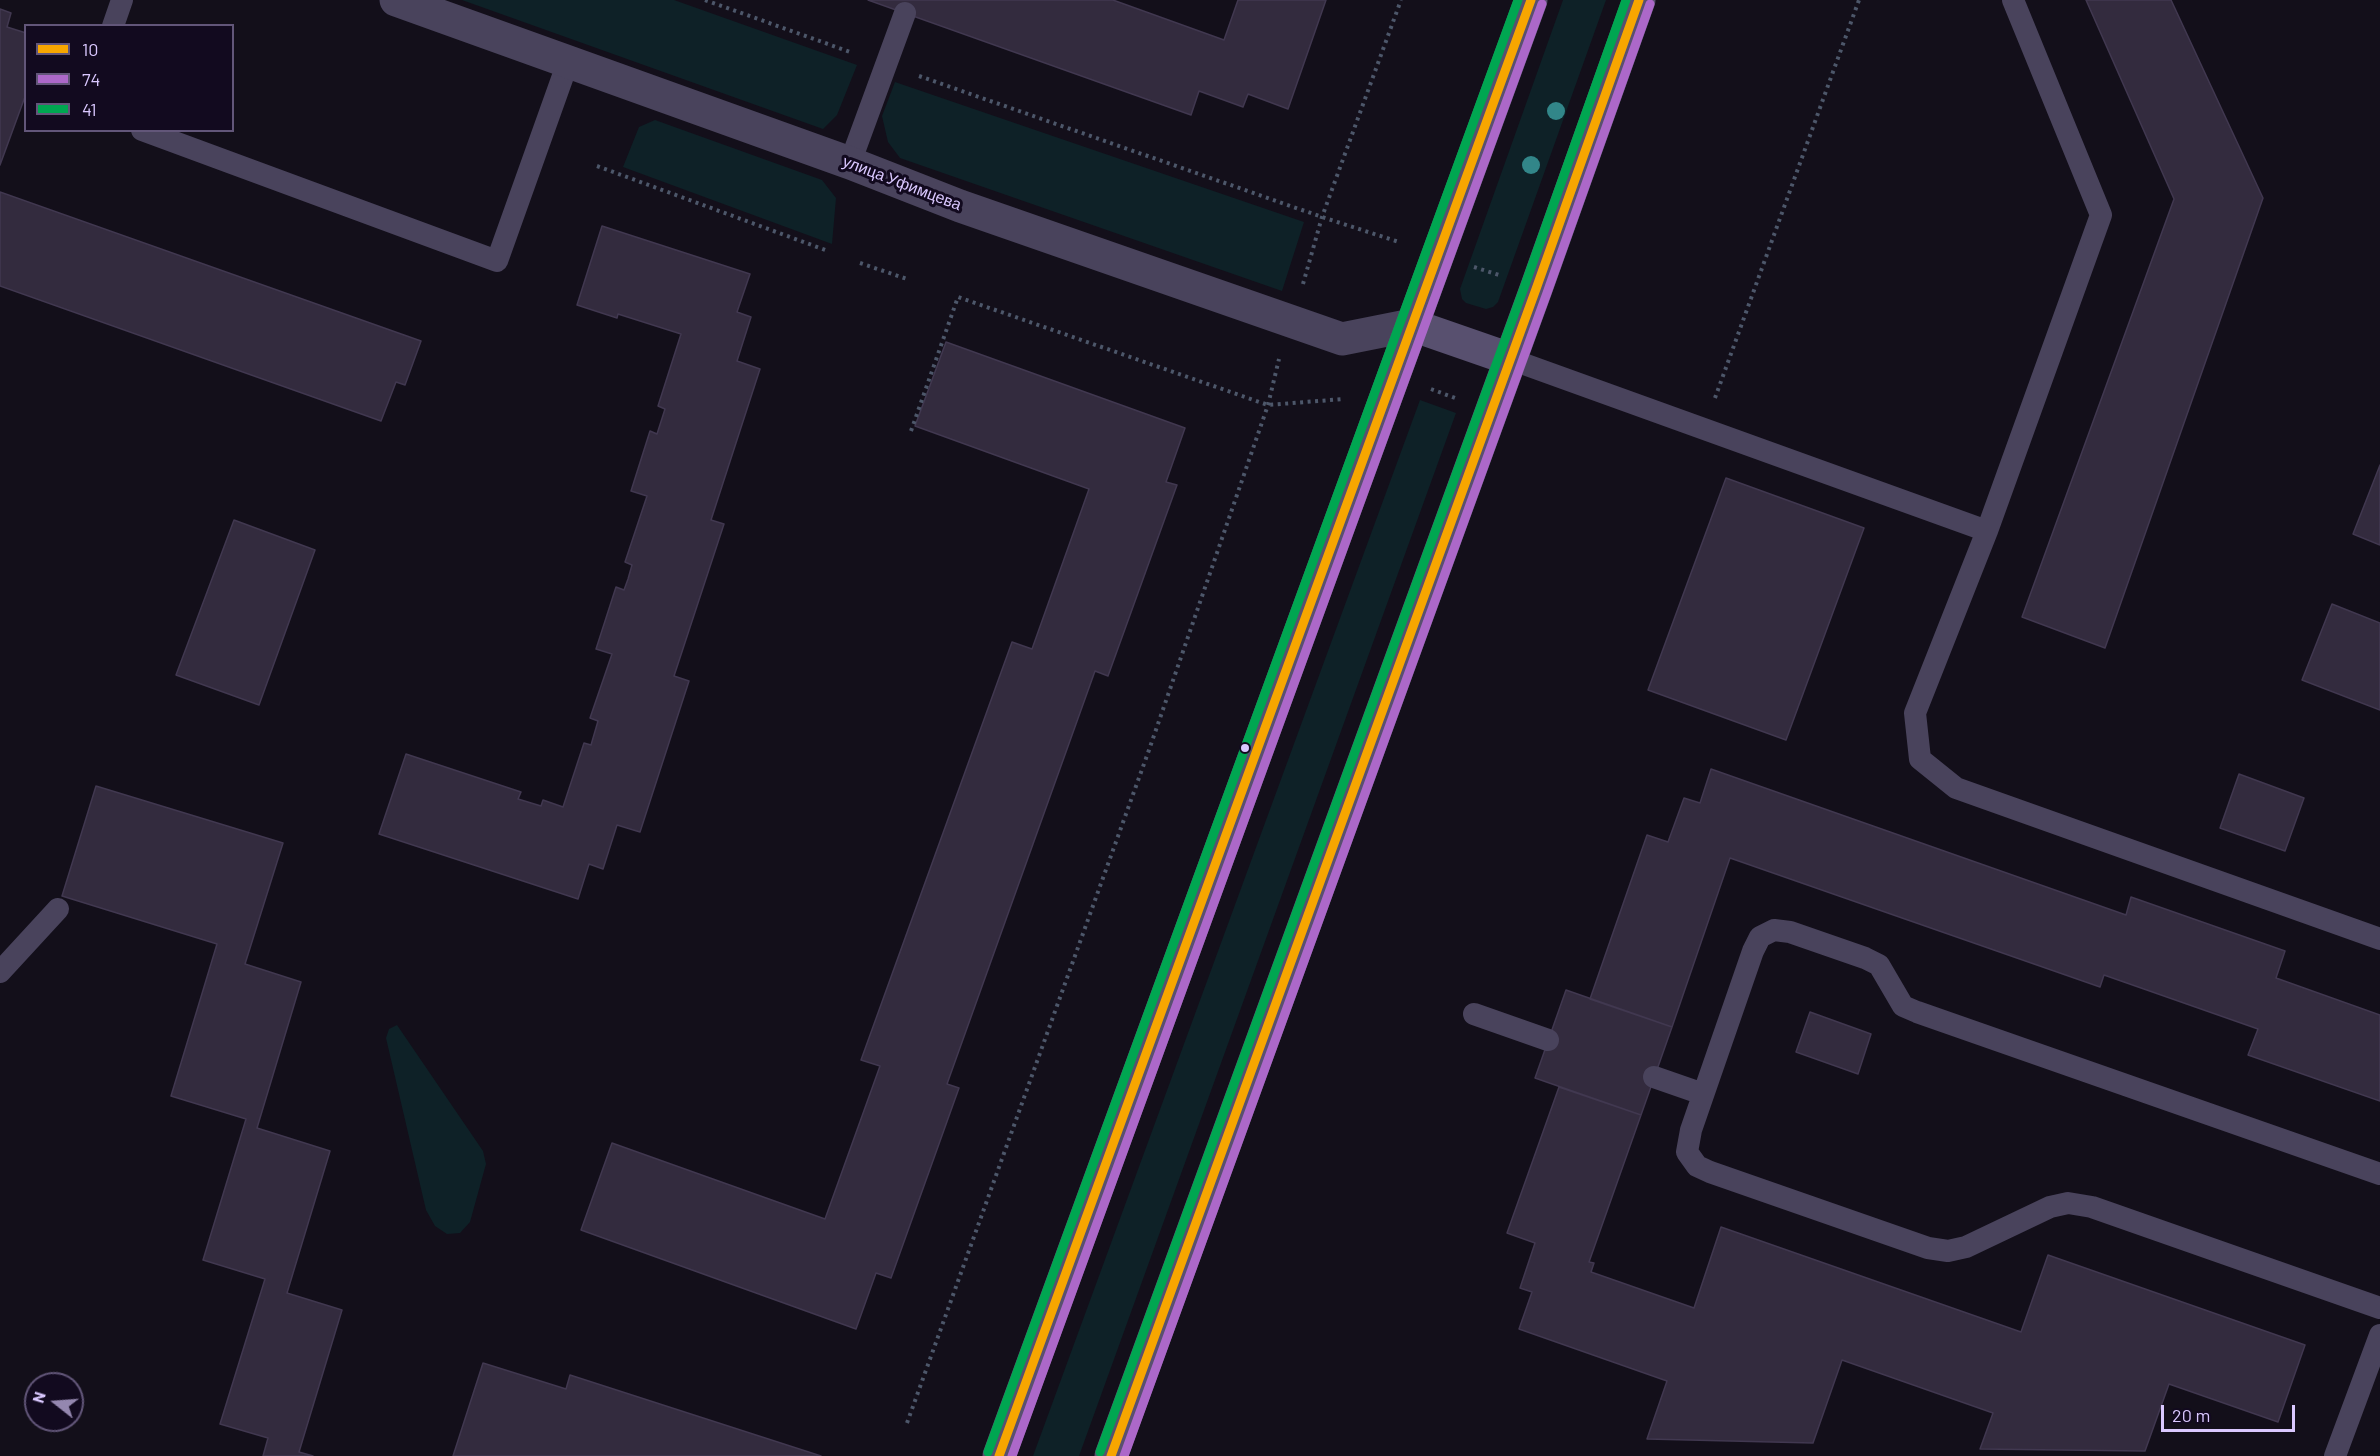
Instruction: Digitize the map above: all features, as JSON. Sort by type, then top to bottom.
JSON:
[{"type":"main road","points":[[999,1456],[1531,0]]},
{"type":"main road","points":[[1112,1456],[1639,0]]},
{"type":"main road","points":[[1412,325],[1510,359]]},
{"type":"street","name":"улица Уфимцева","points":[[396,0],[850,163],[960,206],[1342,339],[1412,325]]},
{"type":"lane","points":[[114,24],[122,0]]},
{"type":"lane","points":[[2013,0],[2101,215],[1987,531],[1915,713],[1920,759],[1956,788],[2380,939]]},
{"type":"lane","points":[[850,163],[904,13]]},
{"type":"lane","points":[[147,132],[497,261],[568,62]]},
{"type":"lane","points":[[1510,359],[1987,531]]},
{"type":"lane","points":[[0,972],[58,909]]},
{"type":"lane","points":[[2380,1174],[1917,1012],[1903,1006],[1879,965],[1790,932],[1774,930],[1760,937],[1753,951],[1691,1130],[1687,1152],[1696,1166],[1928,1248],[1948,1251],[1966,1247],[2049,1207],[2068,1203],[2092,1208],[2380,1308]]},
{"type":"lane","points":[[1474,1014],[1548,1040]]},
{"type":"lane","points":[[1654,1077],[1703,1094]]},
{"type":"lane","points":[[2335,1456],[2380,1335]]},
{"type":"path","points":[[705,0],[862,56]]},
{"type":"path","points":[[1303,285],[1322,218],[1401,0]]},
{"type":"path","points":[[1704,429],[1859,0]]},
{"type":"path","points":[[909,73],[1322,218],[1403,243]]},
{"type":"path","points":[[597,166],[828,251]]},
{"type":"path","points":[[860,262],[907,279]]},
{"type":"path","points":[[1471,266],[1504,278]]},
{"type":"path","points":[[911,431],[958,297],[1268,405],[1346,399]]},
{"type":"path","points":[[907,1423],[1149,750],[1268,405],[1279,358]]},
{"type":"path","points":[[1427,388],[1458,399]]},
{"type":"shaded area","points":[[462,0],[674,0],[857,65],[837,115],[823,129]]},
{"type":"shaded area","points":[[1563,0],[1606,0],[1498,302],[1486,309],[1466,303],[1462,299],[1460,289]]},
{"type":"shaded area","points":[[895,82],[1304,222],[1282,291],[900,158],[888,142],[882,116]]},
{"type":"shaded area","points":[[655,120],[822,180],[836,198],[832,244],[623,167],[639,127]]},
{"type":"shaded area","points":[[1420,400],[1456,413],[1079,1456],[1033,1456]]},
{"type":"shaded area","points":[[397,1025],[483,1151],[486,1164],[470,1222],[460,1233],[447,1234],[435,1226],[426,1210],[386,1038],[389,1029]]},
{"type":"building","points":[[868,0],[1113,0],[1224,40],[1238,0],[1326,0],[1288,109],[1248,94],[1243,107],[1199,91],[1191,115]]},
{"type":"building","points":[[2086,0],[2171,0],[2263,198],[2105,648],[2022,617],[2174,199]]},
{"type":"building","points":[[0,9],[11,13],[7,27],[24,32],[24,99],[0,165]]},
{"type":"building","points":[[0,192],[421,341],[405,385],[396,382],[381,421],[0,286]]},
{"type":"building","points":[[602,226],[750,274],[737,312],[751,317],[737,361],[760,369],[711,520],[724,524],[674,676],[689,681],[640,832],[617,825],[603,869],[589,864],[578,899],[379,834],[406,754],[521,792],[518,799],[541,806],[543,800],[563,807],[584,743],[591,745],[598,721],[590,718],[612,654],[596,649],[616,587],[624,590],[632,565],[625,562],[647,496],[631,491],[650,431],[657,434],[665,409],[658,406],[681,334],[618,314],[617,318],[577,305]]},
{"type":"building","points":[[946,342],[1185,428],[1166,482],[1177,485],[1108,676],[1095,671],[947,1084],[959,1088],[891,1278],[876,1273],[856,1329],[581,1230],[612,1143],[825,1219],[880,1066],[861,1060],[1012,642],[1032,649],[1089,489],[915,426]]},
{"type":"building","points":[[2380,465],[2380,545],[2353,534]]},
{"type":"building","points":[[1726,478],[1864,528],[1786,740],[1648,690]]},
{"type":"building","points":[[234,520],[315,550],[259,705],[176,675]]},
{"type":"building","points":[[2332,604],[2380,623],[2380,710],[2302,680]]},
{"type":"building","points":[[1711,769],[2126,915],[2131,897],[2285,951],[2276,978],[2380,1015],[2380,1101],[2248,1055],[2258,1029],[2104,975],[2100,987],[1730,858],[1672,1027],[1590,999],[1647,835],[1668,842],[1684,798],[1700,803]]},
{"type":"building","points":[[2239,774],[2304,798],[2285,851],[2220,828]]},
{"type":"building","points":[[96,786],[283,843],[245,964],[301,982],[257,1128],[330,1151],[287,1293],[342,1310],[299,1452],[313,1456],[263,1456],[268,1438],[220,1424],[265,1279],[203,1260],[246,1119],[171,1096],[217,944],[62,896]]},
{"type":"building","points":[[1566,990],[1672,1027],[1641,1115],[1535,1078]]},
{"type":"building","points":[[1810,1012],[1871,1034],[1858,1074],[1796,1052]]},
{"type":"building","points":[[1559,1087],[1641,1115],[1589,1262],[1594,1263],[1591,1272],[1694,1308],[1721,1227],[2021,1332],[2048,1255],[2305,1345],[2278,1422],[2169,1384],[2145,1451],[1980,1449],[1993,1413],[1842,1360],[1813,1443],[1647,1439],[1667,1381],[1519,1329],[1532,1292],[1520,1288],[1535,1243],[1507,1233]]},
{"type":"building","points":[[483,1363],[566,1389],[570,1375],[821,1456],[453,1456]]},
{"type":"transit line","name":"41","points":[[988,1452],[1518,0]]},
{"type":"transit line","name":"10","points":[[999,1456],[1531,0]]},
{"type":"transit line","name":"41","points":[[1100,1452],[1525,285],[1626,0]]},
{"type":"transit line","name":"10","points":[[1111,1456],[1639,0]]},
{"type":"transit line","name":"74","points":[[1012,1456],[1542,4]]},
{"type":"transit line","name":"74","points":[[1124,1456],[1650,4]]}]
